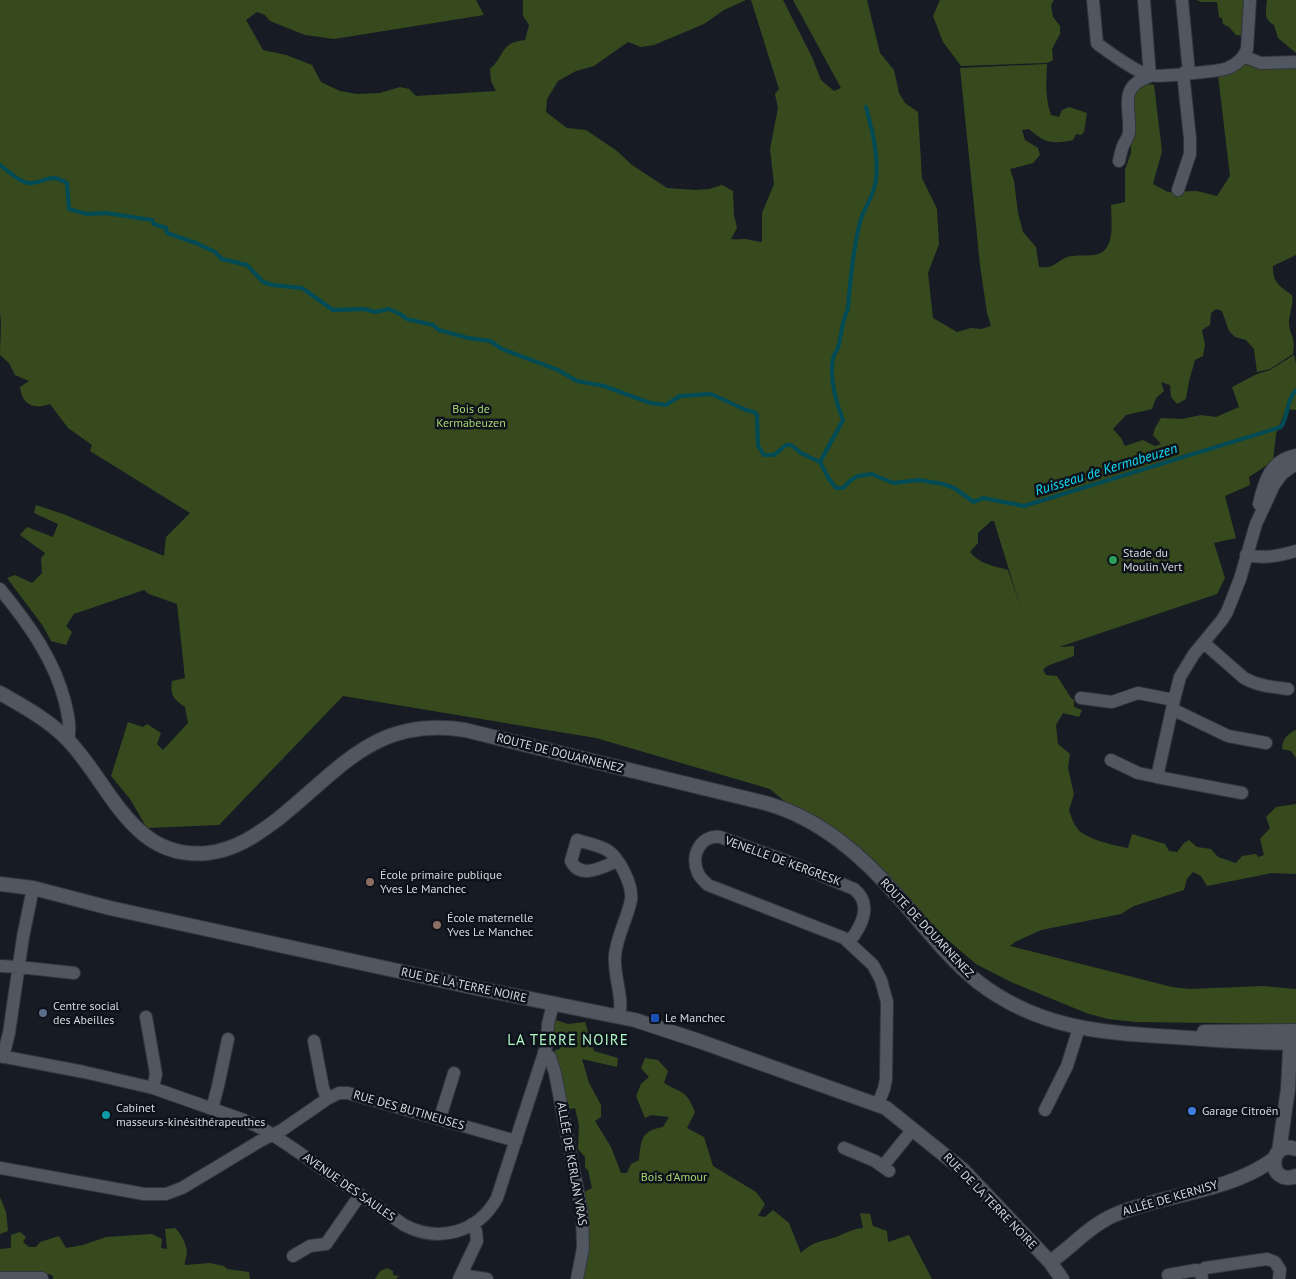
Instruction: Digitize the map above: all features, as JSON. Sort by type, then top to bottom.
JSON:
[{"type":"main road","name":"ROUTE DE DOUARNENEZ","points":[[0,693],[34,714],[68,740],[99,779],[124,816],[139,831],[158,845],[182,853],[210,853],[242,843],[270,825],[331,773],[374,743],[398,732],[431,727],[465,730],[773,805],[796,814],[819,826],[848,846],[900,898],[952,958],[977,981],[1011,1004],[1039,1016],[1078,1028],[1139,1035],[1221,1041],[1269,1042],[1294,1037]]},
{"type":"main road","name":"RUE DE LA TERRE NOIRE","points":[[0,884],[33,888],[110,908],[619,1017],[699,1041],[878,1104],[891,1111],[963,1170],[1050,1262],[1062,1279]]},
{"type":"main road","name":"ROUTE DE DOUARNENEZ","points":[[1139,1035],[1211,1031],[1294,1037]]},
{"type":"main road","points":[[1290,1178],[1275,1169],[1285,1152],[1283,1126],[1288,1089],[1293,1070],[1294,1037]]},
{"type":"main road","points":[[1269,1042],[1284,1056],[1293,1070]]},
{"type":"main road","name":"ALLÉE DE KERNISY","points":[[1050,1262],[1094,1227],[1116,1214],[1245,1176],[1285,1152]]},
{"type":"main road","name":"ALLÉE DE KERNISY","points":[[1245,1176],[1290,1178]]},
{"type":"street","points":[[1093,0],[1097,43],[1150,76]]},
{"type":"street","points":[[1144,0],[1150,76]]},
{"type":"street","points":[[1178,190],[1190,154],[1182,0]]},
{"type":"street","points":[[1246,57],[1250,0]]},
{"type":"street","points":[[1119,161],[1121,150],[1129,134],[1127,101],[1138,82],[1150,76],[1228,68],[1246,57]]},
{"type":"street","points":[[1246,57],[1261,63],[1296,62]]},
{"type":"street","points":[[1157,777],[1173,705],[1184,671],[1194,654],[1227,612],[1240,579],[1256,524],[1277,479],[1296,455]]},
{"type":"street","points":[[1246,555],[1272,558],[1296,551]]},
{"type":"street","points":[[0,589],[34,634],[57,675],[68,714],[70,727],[68,740]]},
{"type":"street","points":[[1204,643],[1251,682],[1264,686],[1288,689]]},
{"type":"street","points":[[1081,698],[1112,702],[1138,693],[1173,705],[1228,736],[1266,743]]},
{"type":"street","points":[[1111,760],[1138,773],[1242,793]]},
{"type":"street","name":"VENELLE DE KERGRESK","points":[[849,942],[863,922],[864,915],[862,897],[854,889],[798,865],[720,837],[708,838],[700,844],[696,855],[696,868],[698,874],[708,885],[834,933],[849,942],[873,965],[882,980],[886,997],[886,1079],[878,1104]]},
{"type":"street","points":[[617,861],[628,880],[631,895],[615,954],[615,969],[621,1003],[619,1017]]},
{"type":"street","points":[[1,1057],[10,1027],[33,888]]},
{"type":"street","points":[[0,966],[19,966],[74,973]]},
{"type":"street","name":"AVENUE DES SAULES","points":[[1,1057],[84,1072],[153,1088],[256,1125],[399,1222],[415,1230],[447,1234],[460,1231],[485,1216],[497,1198],[544,1052],[553,1004]]},
{"type":"street","points":[[146,1017],[156,1074],[153,1088]]},
{"type":"street","points":[[1045,1110],[1067,1066],[1078,1028]]},
{"type":"street","points":[[212,1108],[228,1038]]},
{"type":"street","points":[[314,1041],[327,1099]]},
{"type":"street","name":"ALLÉE DE KERLAN VRAS","points":[[544,1052],[550,1057],[555,1073],[582,1213],[583,1248],[577,1279]]},
{"type":"street","points":[[440,1118],[454,1073]]},
{"type":"street","name":"RUE DES BUTINEUSES","points":[[0,1168],[144,1194],[173,1192],[194,1182],[273,1135],[327,1099],[339,1094],[356,1094],[516,1141]]},
{"type":"street","points":[[844,1148],[886,1169],[913,1129]]},
{"type":"street","points":[[293,1256],[310,1246],[326,1244],[360,1195]]},
{"type":"street","points":[[472,1224],[476,1231],[477,1241],[460,1277],[487,1279]]},
{"type":"street","points":[[1168,1275],[1196,1270],[1202,1275],[1204,1268],[1267,1259],[1275,1262],[1280,1270],[1280,1279]]},
{"type":"street","points":[[0,1278],[42,1278]]},
{"type":"green space","name":"Bois de Kermabeuzen","points":[[0,0],[476,0],[484,15],[334,39],[305,35],[270,21],[265,15],[257,12],[246,20],[263,50],[286,55],[312,65],[321,82],[340,91],[357,94],[380,93],[400,87],[409,89],[416,96],[496,91],[491,81],[490,69],[507,47],[525,40],[529,25],[523,16],[523,0],[746,0],[724,10],[704,24],[654,45],[641,47],[628,42],[594,66],[576,71],[558,81],[547,99],[546,112],[567,128],[586,130],[617,151],[632,165],[667,188],[695,190],[709,189],[722,185],[733,191],[734,215],[737,228],[731,239],[747,239],[762,242],[762,213],[774,184],[770,149],[778,108],[775,94],[779,89],[751,0],[783,0],[812,57],[821,80],[834,91],[841,88],[793,0],[867,0],[880,53],[894,70],[899,93],[905,103],[918,112],[922,178],[937,209],[939,244],[928,273],[933,318],[957,332],[971,328],[981,329],[991,326],[987,313],[980,265],[960,68],[1047,64],[1046,84],[1051,115],[1059,117],[1062,110],[1069,107],[1087,113],[1084,132],[1081,135],[1076,134],[1073,140],[1050,142],[1040,138],[1029,129],[1022,130],[1025,140],[1038,148],[1040,155],[1033,163],[1010,169],[1023,232],[1036,247],[1039,267],[1044,267],[1052,266],[1067,257],[1098,254],[1108,246],[1112,226],[1111,205],[1125,202],[1125,170],[1131,153],[1131,101],[1137,87],[1147,84],[1154,85],[1162,151],[1153,184],[1168,192],[1197,191],[1217,196],[1230,176],[1218,75],[1246,60],[1296,66],[1296,255],[1273,266],[1275,280],[1292,295],[1289,323],[1294,343],[1293,354],[1270,369],[1257,372],[1254,349],[1246,340],[1235,337],[1229,331],[1222,311],[1216,309],[1211,313],[1210,325],[1202,330],[1205,345],[1203,356],[1195,360],[1186,399],[1177,404],[1171,397],[1170,385],[1161,382],[1164,391],[1156,398],[1152,409],[1126,415],[1113,429],[1125,446],[1143,440],[1155,446],[1161,444],[1153,435],[1161,418],[1182,419],[1201,415],[1216,417],[1239,407],[1232,387],[1257,374],[1270,370],[1294,355],[1296,364],[1296,410],[1286,409],[1276,434],[1273,461],[1249,477],[1250,485],[1225,496],[1236,538],[1214,543],[1225,578],[1217,594],[1059,647],[1074,646],[1074,656],[1047,666],[1043,670],[1046,675],[1057,676],[1074,700],[1074,707],[1082,710],[1079,717],[1063,713],[1056,725],[1058,744],[1070,754],[1068,768],[1074,794],[1069,810],[1074,824],[1081,832],[1101,841],[1128,848],[1132,834],[1165,844],[1169,851],[1177,852],[1189,840],[1197,847],[1211,849],[1218,857],[1236,863],[1242,856],[1256,854],[1258,857],[1264,855],[1260,839],[1270,828],[1266,817],[1276,807],[1296,804],[1296,874],[1272,873],[1207,886],[1201,876],[1193,872],[1187,879],[1184,890],[1134,906],[1121,914],[1041,930],[1010,946],[1172,987],[1190,989],[1263,986],[1296,989],[1296,1024],[1136,1022],[1108,1019],[1086,1013],[1011,982],[976,964],[770,789],[596,738],[343,696],[219,825],[147,828],[130,799],[111,776],[128,722],[143,727],[147,724],[161,733],[157,744],[163,750],[188,723],[185,707],[175,699],[172,693],[172,681],[185,678],[177,604],[149,594],[144,590],[74,614],[66,626],[72,632],[66,645],[51,641],[43,626],[7,578],[15,575],[32,583],[42,573],[41,558],[45,553],[20,535],[27,527],[53,537],[58,524],[34,513],[36,505],[63,514],[164,556],[166,537],[190,513],[90,451],[92,445],[68,428],[50,404],[34,406],[26,402],[20,387],[29,381],[15,375],[9,363],[0,355]],"holes":[[[991,521],[994,521],[1021,609],[1008,570],[982,562],[970,552],[978,543],[978,533]]]},
{"type":"green space","points":[[940,0],[1054,0],[1051,5],[1053,17],[1060,26],[1060,34],[1052,49],[1053,60],[1047,63],[961,66],[943,42],[933,16]]},
{"type":"green space","points":[[1197,0],[1244,0],[1243,5],[1248,9],[1245,36],[1236,35],[1229,27],[1223,24],[1222,18],[1219,17],[1217,2],[1201,2]]},
{"type":"green space","points":[[1267,0],[1296,0],[1296,53],[1278,38],[1274,25],[1268,20],[1266,14]]},
{"type":"green space","points":[[1296,730],[1296,758],[1291,751],[1282,749],[1286,737]]},
{"type":"green space","name":"Bois d'Amour","points":[[556,1020],[568,1024],[585,1022],[594,1051],[618,1058],[617,1067],[582,1059],[589,1083],[601,1105],[601,1117],[595,1121],[611,1147],[621,1173],[627,1173],[631,1164],[639,1160],[640,1147],[646,1134],[663,1127],[669,1117],[651,1115],[645,1118],[636,1096],[641,1084],[649,1077],[641,1068],[645,1058],[658,1060],[668,1071],[664,1083],[683,1093],[689,1099],[695,1112],[687,1128],[704,1137],[713,1166],[756,1192],[765,1204],[758,1216],[765,1217],[773,1210],[789,1223],[801,1253],[817,1242],[863,1228],[860,1213],[870,1214],[873,1226],[887,1231],[888,1242],[909,1235],[932,1279],[583,1279],[588,1256],[588,1231],[584,1192],[592,1188],[588,1170],[585,1168],[585,1157],[578,1149],[579,1125],[575,1108],[570,1109],[566,1101],[555,1056],[555,1050],[560,1049],[559,1040],[555,1039],[552,1029]]},
{"type":"green space","points":[[0,1197],[6,1212],[8,1231],[0,1234]]},
{"type":"green space","points":[[175,1228],[186,1246],[185,1265],[210,1263],[224,1266],[227,1269],[249,1272],[250,1279],[53,1279],[53,1276],[49,1274],[0,1274],[0,1249],[11,1248],[11,1235],[20,1232],[26,1237],[23,1242],[29,1247],[36,1247],[40,1242],[59,1236],[66,1248],[83,1245],[106,1237],[152,1234],[162,1239],[161,1248],[167,1249],[165,1229]]},
{"type":"green space","points":[[387,1268],[393,1271],[393,1275],[399,1276],[396,1279],[375,1279],[380,1271]]},
{"type":"waterway","points":[[820,462],[843,420],[833,382],[833,358],[839,346],[843,322],[848,309],[855,244],[860,222],[874,190],[876,179],[876,152],[866,107]]},
{"type":"waterway","name":"Ruisseau de Kermabeuzen","points":[[0,165],[17,178],[28,183],[50,178],[67,183],[69,209],[87,214],[106,213],[152,220],[154,224],[166,228],[167,233],[196,243],[215,252],[222,259],[247,265],[263,282],[272,285],[302,288],[333,310],[365,309],[375,312],[389,309],[407,319],[433,325],[439,330],[468,338],[490,341],[502,349],[558,370],[577,381],[604,386],[650,403],[666,405],[680,396],[711,394],[757,415],[758,446],[764,455],[774,455],[786,445],[791,445],[801,453],[820,462],[836,488],[843,488],[858,476],[872,474],[893,483],[919,480],[943,484],[954,488],[974,502],[983,498],[1024,506],[1281,427],[1284,423],[1291,398],[1296,390]]},
{"type":"place","name":"Stade du Moulin Vert","points":[[1113,560]]},
{"type":"place","name":"École primaire publique Yves Le Manchec","points":[[370,882]]},
{"type":"place","name":"École maternelle Yves Le Manchec","points":[[437,925]]},
{"type":"place","name":"Centre social des Abeilles","points":[[43,1013]]},
{"type":"place","name":"Le Manchec","points":[[655,1018]]},
{"type":"place","name":"Garage Citroën","points":[[1192,1111]]},
{"type":"place","name":"Cabinet masseurs-kinésithérapeuthes","points":[[106,1115]]},
{"type":"district","name":"LA TERRE NOIRE","points":[[568,1040]]}]
